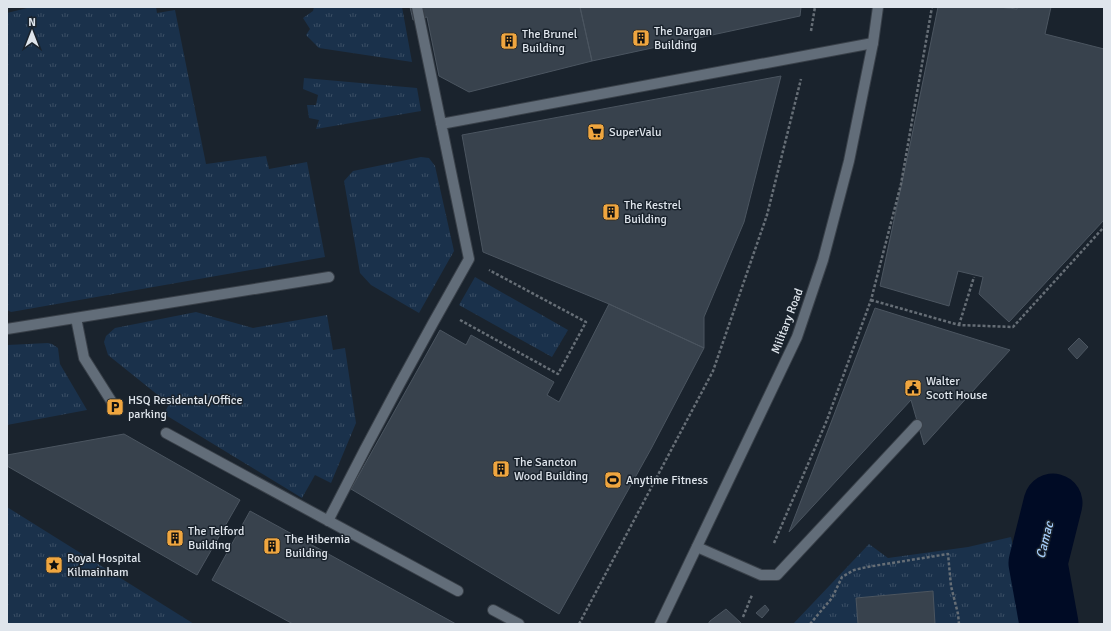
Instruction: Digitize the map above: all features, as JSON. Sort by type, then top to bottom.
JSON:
[{"type":"street","points":[[328,521],[370,439],[440,309],[469,259],[417,7]]},
{"type":"street","name":"Military Road","points":[[660,624],[799,330],[823,260],[845,176],[873,43],[878,7]]},
{"type":"street","points":[[441,124],[873,43]]},
{"type":"street","points":[[7,328],[329,277]]},
{"type":"street","points":[[76,318],[84,358],[115,407]]},
{"type":"street","points":[[697,548],[761,575],[777,575],[917,425]]},
{"type":"street","points":[[166,433],[458,591]]},
{"type":"street","points":[[492,610],[519,624]]},
{"type":"path","points":[[579,624],[713,371],[766,215],[807,55],[815,7]]},
{"type":"path","points":[[743,617],[826,420],[871,300],[901,184],[932,7]]},
{"type":"path","points":[[871,300],[959,325],[1013,327],[1104,227]]},
{"type":"path","points":[[440,309],[558,374],[586,322],[469,259]]},
{"type":"path","points":[[959,325],[974,277]]},
{"type":"path","points":[[810,624],[832,598],[842,577],[854,570],[948,554],[951,586],[959,624]]},
{"type":"green space","points":[[31,7],[156,7],[157,13],[175,10],[206,164],[266,156],[269,169],[307,162],[325,257],[11,312],[7,310],[7,13]]},
{"type":"green space","points":[[314,7],[402,7],[412,62],[319,48],[306,35],[310,29],[303,18],[313,11]]},
{"type":"green space","points":[[304,78],[417,88],[421,111],[316,129],[319,120],[309,118],[307,105],[316,105],[318,95],[303,89]]},
{"type":"green space","points":[[421,157],[429,158],[435,166],[454,251],[419,313],[371,285],[360,273],[344,181],[353,171]]},
{"type":"green space","points":[[475,277],[568,330],[552,357],[459,305]]},
{"type":"green space","points":[[196,312],[253,328],[327,315],[333,350],[345,348],[356,423],[331,483],[315,475],[302,498],[164,414],[169,404],[108,355],[104,342],[106,336],[115,328]]},
{"type":"green space","points":[[48,343],[58,348],[60,364],[87,410],[7,425],[7,345]]},
{"type":"green space","name":"Royal Hospital Kilmainham","points":[[7,507],[194,624],[7,624]]},
{"type":"green space","points":[[1011,537],[1031,624],[935,624],[932,591],[856,598],[858,624],[793,624],[869,544],[888,558],[968,547]]},
{"type":"building","name":"The Brunel Building","points":[[410,7],[580,7],[592,61],[469,92],[439,76],[427,17],[413,20]]},
{"type":"building","name":"The Dargan Building","points":[[580,7],[801,7],[800,16],[592,61]]},
{"type":"building","points":[[938,7],[999,7],[1017,9],[1017,7],[1051,7],[1045,34],[1104,49],[1104,220],[1009,322],[979,294],[983,277],[958,271],[949,306],[880,286]]},
{"type":"building","name":"The Kestrel Building","points":[[781,76],[744,222],[704,317],[704,348],[609,304],[483,252],[462,135]]},
{"type":"building","name":"The Sancton Wood Building","points":[[609,304],[704,348],[651,449],[559,614],[351,489],[440,330],[466,345],[471,335],[554,382],[547,395],[559,402]]},
{"type":"building","points":[[875,308],[1010,350],[924,445],[911,400],[789,532]]},
{"type":"building","points":[[1079,338],[1088,347],[1077,359],[1068,349]]},
{"type":"building","name":"The Telford Building","points":[[124,434],[240,500],[197,575],[7,466],[7,455]]},
{"type":"building","name":"The Hibernia Building","points":[[250,511],[456,624],[293,624],[212,580]]},
{"type":"building","points":[[933,591],[935,624],[858,624],[856,598]]},
{"type":"building","points":[[765,605],[769,610],[762,618],[756,613]]},
{"type":"building","points":[[726,609],[742,624],[708,624],[710,621]]},
{"type":"waterway","name":"Camac","points":[[1049,624],[1038,563],[1053,503]]},
{"type":"place","name":"The Dargan Building","points":[[641,38]]},
{"type":"place","name":"The Brunel Building","points":[[509,41]]},
{"type":"place","name":"SuperValu","points":[[596,132]]},
{"type":"place","name":"The Kestrel Building","points":[[611,212]]},
{"type":"place","name":"Walter Scott House","points":[[913,388]]},
{"type":"place","name":"HSQ Residental/Office parking","points":[[115,407]]},
{"type":"place","name":"The Sancton Wood Building","points":[[501,469]]},
{"type":"place","name":"Anytime Fitness","points":[[613,480]]},
{"type":"place","name":"The Telford Building","points":[[175,538]]},
{"type":"place","name":"The Hibernia Building","points":[[272,546]]},
{"type":"place","name":"Royal Hospital Kilmainham","points":[[54,565]]}]
